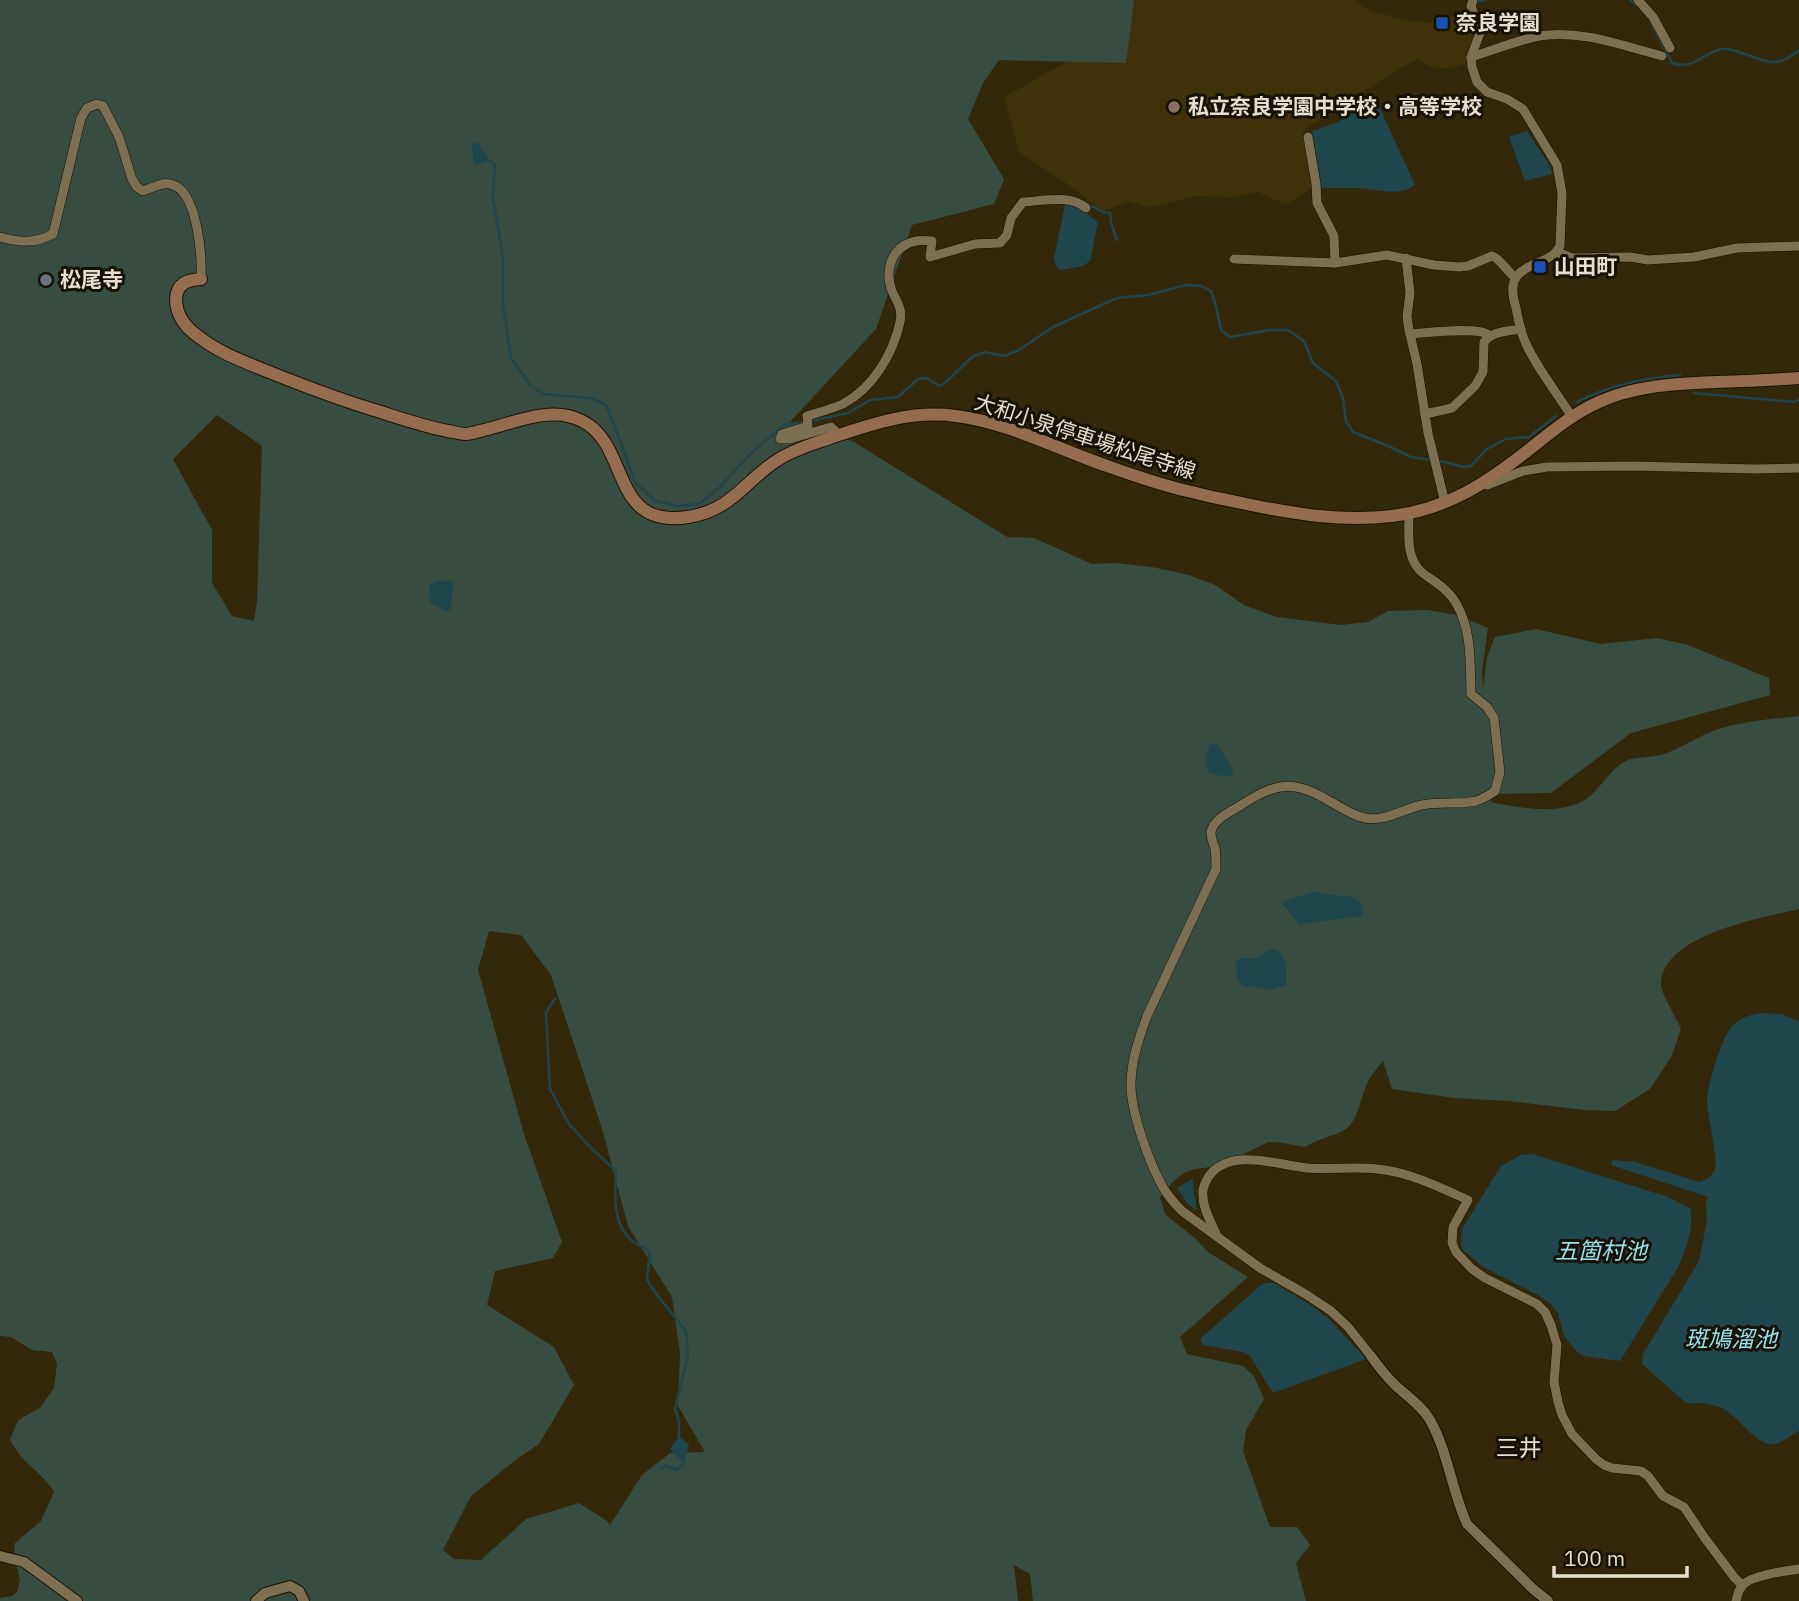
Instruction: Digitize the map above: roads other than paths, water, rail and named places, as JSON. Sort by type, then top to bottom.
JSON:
[{"type":"main road","name":"大和小泉停車場松尾寺線","points":[[201,279],[186,280],[178,288],[176,306],[188,327],[200,338],[228,355],[327,396],[467,435],[550,414],[569,415],[587,423],[600,436],[610,450],[631,497],[651,514],[674,519],[722,507],[777,460],[793,452],[870,424],[917,414],[975,419],[1147,480],[1191,492],[1281,511],[1343,519],[1370,519],[1409,513],[1445,503],[1472,490],[1572,417],[1608,398],[1648,387],[1676,384],[1799,378]]},
{"type":"street","points":[[1473,0],[1471,6],[1480,33],[1471,57],[1474,75],[1482,88],[1523,109],[1557,165],[1562,193],[1557,252],[1524,269],[1516,278],[1513,290],[1528,348],[1572,417]]},
{"type":"street","points":[[1638,0],[1653,17],[1670,48]]},
{"type":"street","points":[[1471,57],[1521,40],[1563,34],[1589,37],[1662,56]]},
{"type":"street","points":[[0,237],[29,242],[54,234],[81,118],[87,108],[97,104],[103,106],[113,122],[137,187],[144,191],[167,183],[177,186],[188,201],[200,242],[201,279]]},
{"type":"street","points":[[1308,136],[1317,184],[1318,208],[1334,236],[1335,263]]},
{"type":"street","points":[[839,435],[831,427],[790,439],[780,439],[782,434],[843,404],[867,386],[885,362],[901,318],[889,271],[900,247],[917,240],[932,241],[930,257],[975,244],[1000,243],[1007,235],[1011,218],[1023,202],[1065,200],[1081,203],[1086,208]]},
{"type":"street","points":[[1557,252],[1572,258],[1630,257],[1648,260],[1694,257],[1737,248],[1799,246]]},
{"type":"street","points":[[1234,259],[1335,263],[1387,255],[1434,265],[1459,267],[1492,256],[1500,260],[1506,271],[1516,278]]},
{"type":"street","points":[[1406,258],[1409,293],[1407,317],[1424,414],[1445,503]]},
{"type":"street","points":[[1410,334],[1473,331],[1489,335],[1521,329]]},
{"type":"street","points":[[1424,414],[1452,408],[1475,386],[1483,372],[1484,342],[1489,335]]},
{"type":"street","points":[[1472,490],[1523,471],[1546,467],[1799,468]]},
{"type":"street","points":[[1409,513],[1409,546],[1415,565],[1448,591],[1455,600],[1466,627],[1471,694],[1487,707],[1494,718],[1500,772],[1495,791],[1483,799],[1422,805],[1375,819],[1352,814],[1302,787],[1288,786],[1255,796],[1214,824],[1211,831],[1217,859],[1216,869],[1147,1016],[1133,1063],[1132,1100],[1150,1158],[1171,1199],[1259,1268],[1307,1294],[1348,1327],[1387,1376],[1430,1420],[1467,1524],[1548,1601]]},
{"type":"street","points":[[1217,1236],[1204,1205],[1202,1193],[1205,1181],[1213,1171],[1242,1160],[1311,1168],[1378,1169],[1421,1180],[1468,1200],[1453,1227],[1452,1243],[1456,1252],[1472,1269],[1537,1304],[1545,1312],[1557,1345],[1554,1382],[1558,1402],[1572,1434],[1604,1465],[1641,1471],[1648,1476],[1662,1496],[1684,1507],[1742,1585]]},
{"type":"street","points":[[0,1556],[24,1562],[77,1601]]},
{"type":"street","points":[[1736,1601],[1742,1585],[1749,1581],[1769,1574],[1799,1569]]},
{"type":"street","points":[[256,1601],[265,1593],[290,1586],[299,1591],[304,1601]]},
{"type":"water","points":[[1378,104],[1415,185],[1394,192],[1322,188],[1312,131],[1336,123],[1358,106]]},
{"type":"water","points":[[1527,131],[1550,166],[1552,174],[1525,181],[1509,137]]},
{"type":"water","points":[[477,142],[490,161],[475,165],[471,144]]},
{"type":"water","points":[[1065,205],[1077,207],[1098,222],[1090,261],[1083,266],[1061,270],[1056,266],[1054,258]]},
{"type":"water","points":[[438,581],[452,581],[451,609],[447,611],[430,603],[429,585]]},
{"type":"water","points":[[1210,744],[1218,745],[1234,772],[1228,777],[1209,773],[1205,762]]},
{"type":"water","points":[[1315,892],[1358,900],[1363,916],[1299,924],[1281,902]]},
{"type":"water","points":[[1273,948],[1284,959],[1286,985],[1272,990],[1244,987],[1238,981],[1236,962],[1241,958],[1255,959]]},
{"type":"water","name":"斑鳩溜池","points":[[1762,1013],[1782,1014],[1799,1021],[1799,1431],[1775,1444],[1761,1441],[1722,1408],[1685,1402],[1642,1364],[1643,1354],[1699,1261],[1707,1220],[1708,1197],[1611,1165],[1613,1160],[1635,1162],[1699,1182],[1711,1175],[1716,1163],[1707,1103],[1715,1063],[1732,1026],[1746,1017]]},
{"type":"water","name":"五箇村池","points":[[1532,1154],[1665,1196],[1690,1208],[1690,1231],[1677,1269],[1620,1361],[1584,1356],[1577,1352],[1564,1336],[1558,1313],[1551,1304],[1483,1267],[1463,1250],[1462,1229],[1501,1166],[1521,1155]]},
{"type":"water","points":[[1194,1178],[1196,1210],[1187,1203],[1177,1188]]},
{"type":"water","points":[[1274,1283],[1328,1318],[1366,1359],[1273,1393],[1250,1356],[1243,1352],[1203,1345],[1201,1338],[1261,1285]]},
{"type":"water","points":[[679,1436],[689,1445],[684,1463],[670,1449]]},
{"type":"waterway","points":[[1479,1],[1485,0]]},
{"type":"waterway","points":[[1630,0],[1638,6]]},
{"type":"waterway","points":[[1651,23],[1672,63],[1680,65],[1693,63],[1723,49],[1770,62],[1783,60],[1799,50]]},
{"type":"waterway","points":[[490,161],[495,165],[493,199],[503,256],[503,305],[511,358],[530,385],[543,394],[591,398],[606,405],[635,482],[654,500],[676,506],[699,504],[784,425],[804,422]]},
{"type":"waterway","points":[[1086,214],[1092,206],[1110,213],[1117,240]]},
{"type":"waterway","points":[[811,421],[848,413],[870,400],[898,397],[918,379],[927,378],[939,386],[972,357],[985,352],[1004,356],[1019,350],[1053,327],[1117,298],[1148,295],[1186,285],[1201,286],[1211,291],[1221,330],[1230,337],[1270,330],[1288,330],[1304,341],[1313,363],[1336,381],[1343,398],[1346,421],[1353,432],[1411,457],[1463,467],[1471,466],[1487,449],[1506,439],[1529,437],[1556,416]]},
{"type":"waterway","points":[[1577,402],[1627,383],[1680,375]]},
{"type":"waterway","points":[[1694,393],[1794,402],[1799,400]]},
{"type":"waterway","points":[[555,999],[546,1012],[550,1089],[569,1124],[616,1171],[616,1208],[620,1225],[631,1240],[650,1252],[647,1280],[686,1331],[688,1355],[675,1409],[679,1421],[679,1439]]},
{"type":"waterway","points":[[660,1468],[665,1466],[677,1470],[684,1463]]},
{"type":"place","name":"奈良学園","points":[[1442,23]]},
{"type":"place","name":"私立奈良学園中学校・高等学校","points":[[1174,107]]},
{"type":"place","name":"山田町","points":[[1540,267]]},
{"type":"place","name":"松尾寺","points":[[46,280]]},
{"type":"district","name":"三井","points":[[1519,1448]]}]
